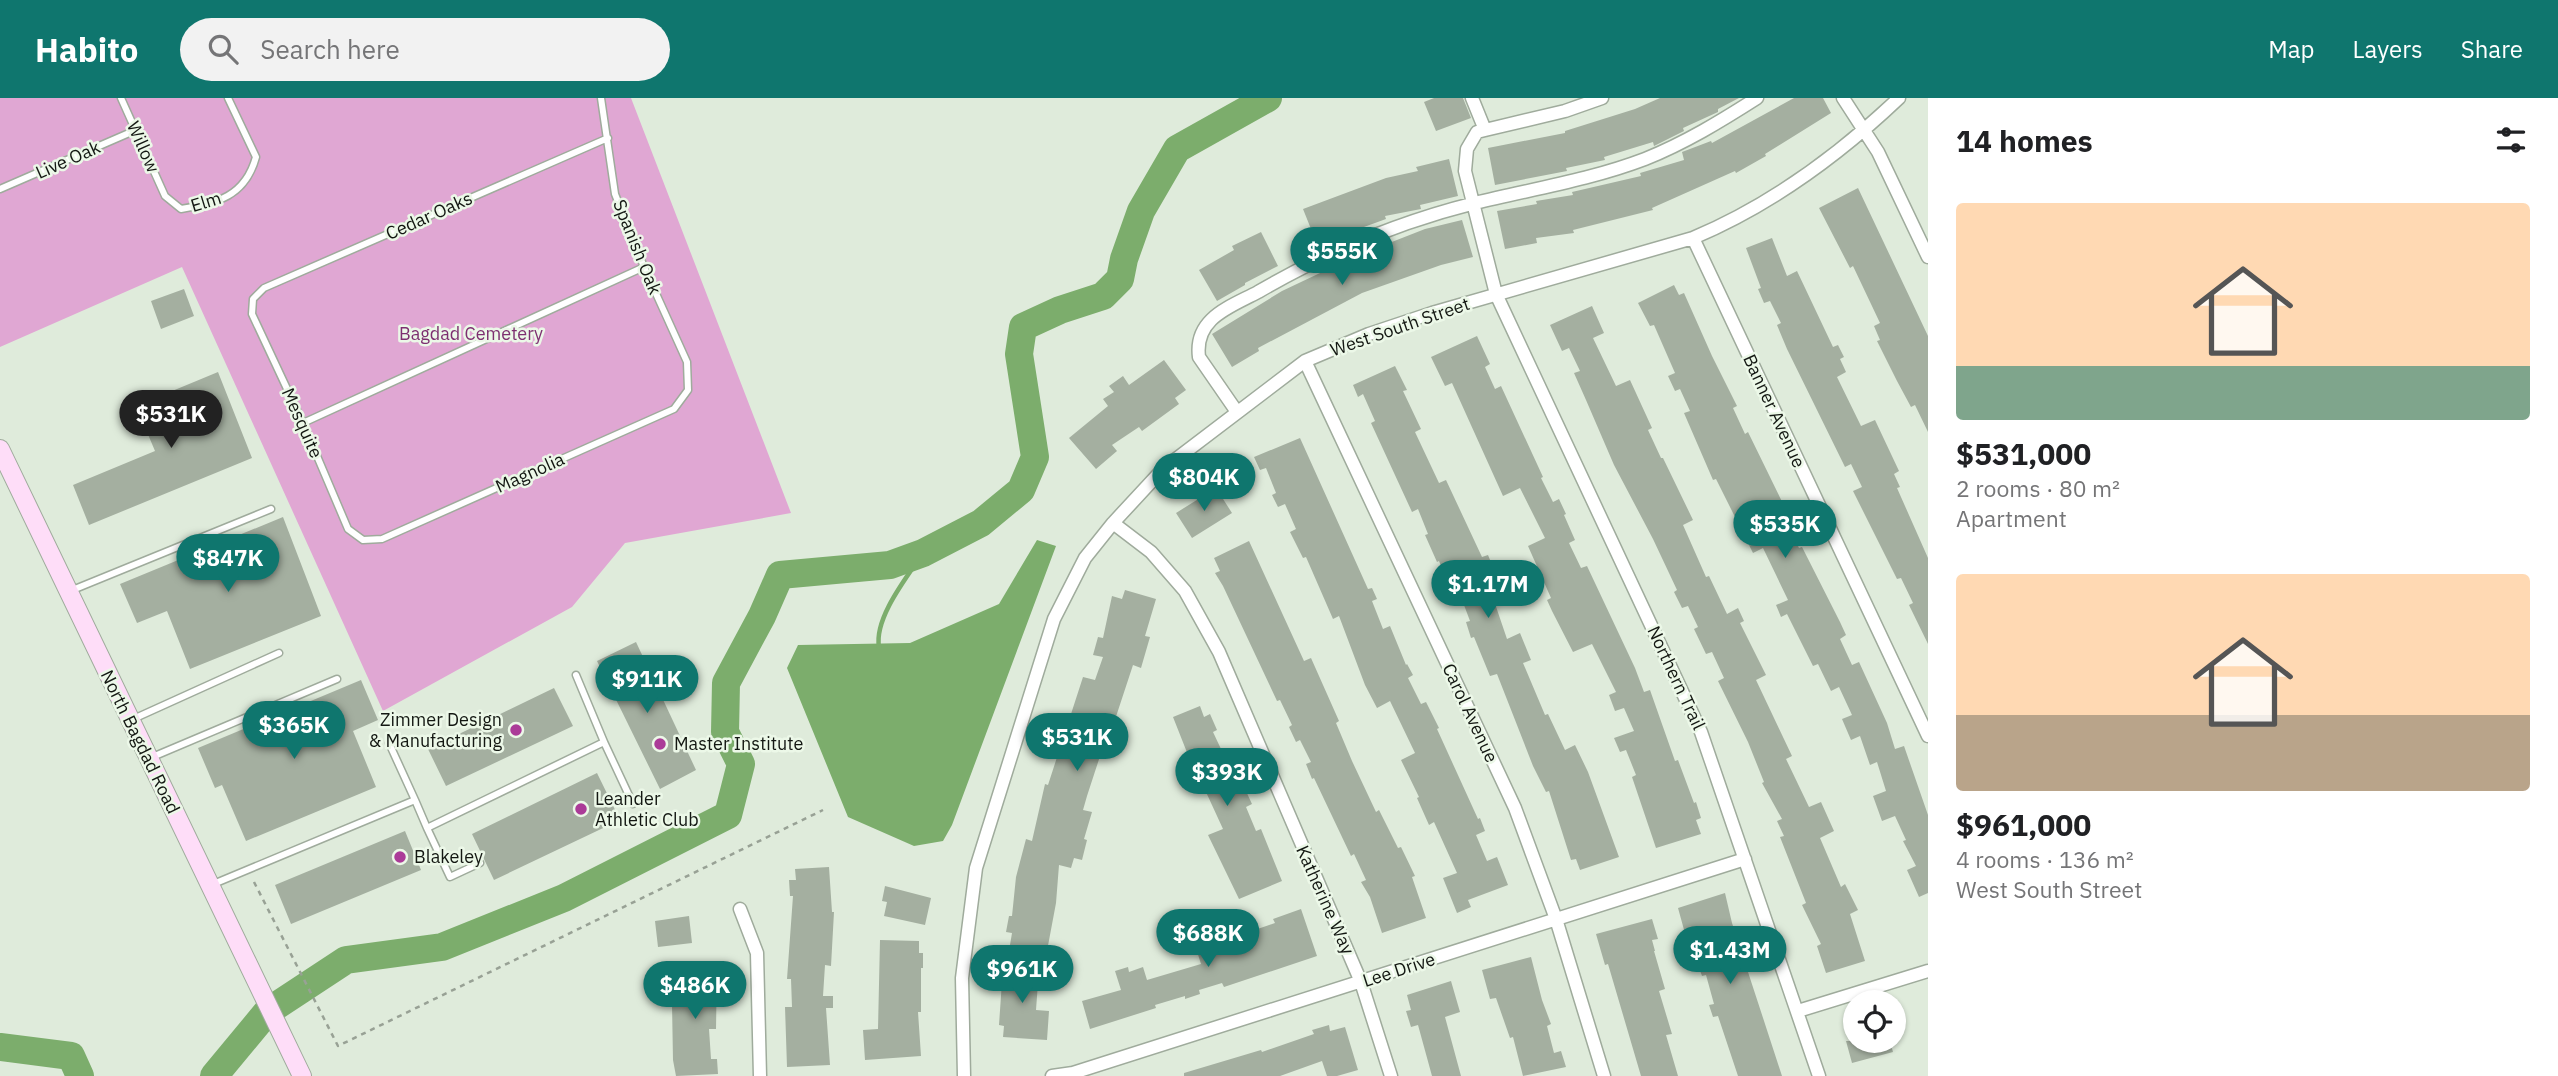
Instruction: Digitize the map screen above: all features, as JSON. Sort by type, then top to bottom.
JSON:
[{"type":"main road","name":"North Bagdad Road","points":[[0,449],[302,1076]]},
{"type":"street","points":[[1472,98],[1485,130],[1565,111],[1602,98]]},
{"type":"street","points":[[1237,412],[1199,357],[1200,332],[1213,317],[1283,277],[1375,235],[1473,204],[1594,176],[1646,159],[1707,130],[1757,98]]},
{"type":"street","points":[[1843,98],[1878,152],[1928,257]]},
{"type":"street","name":"West South Street","points":[[964,1076],[962,978],[975,867],[1010,765],[1054,619],[1085,558],[1163,469],[1305,362],[1369,334],[1693,239],[1725,225],[1785,189],[1865,130],[1899,98]]},
{"type":"street","name":"Northern Trail","points":[[1485,130],[1478,132],[1467,149],[1465,171],[1496,295],[1701,732],[1819,1076]]},
{"type":"street","name":"Banner Avenue","points":[[1693,239],[1928,736]]},
{"type":"street","name":"Carol Avenue","points":[[1305,362],[1515,808],[1556,919],[1604,1076]]},
{"type":"street","name":"Katherine Way","points":[[1113,523],[1151,552],[1185,591],[1219,652],[1361,982],[1391,1076]]},
{"type":"street","name":"Lee Drive","points":[[1052,1076],[1073,1073],[1745,859]]},
{"type":"street","points":[[740,909],[757,953],[760,1076]]},
{"type":"street","points":[[1798,1011],[1928,971]]},
{"type":"lane","name":"Willow","points":[[121,98],[164,196]]},
{"type":"lane","name":"Elm","points":[[164,196],[181,209],[217,203],[244,185],[257,157],[228,98]]},
{"type":"lane","name":"Spanish Oak","points":[[601,98],[615,194],[644,267],[687,362],[688,390]]},
{"type":"lane","name":"Live Oak","points":[[0,190],[136,130]]},
{"type":"lane","name":"Cedar Oaks","points":[[253,299],[264,288],[608,138]]},
{"type":"lane","points":[[303,423],[644,267]]},
{"type":"lane","name":"Mesquite","points":[[253,299],[251,314],[303,423],[348,529],[363,540]]},
{"type":"lane","name":"Magnolia","points":[[363,540],[382,539],[674,409],[688,390]]},
{"type":"lane","points":[[68,592],[271,509]]},
{"type":"lane","points":[[129,721],[279,653]]},
{"type":"lane","points":[[576,676],[633,804]]},
{"type":"lane","points":[[148,759],[337,679]]},
{"type":"lane","points":[[427,828],[604,741]]},
{"type":"lane","points":[[389,743],[450,877],[480,863]]},
{"type":"lane","points":[[209,885],[415,800]]},
{"type":"path","points":[[254,882],[338,1046],[823,810]]},
{"type":"green space","name":"Bagdad Cemetery","points":[[0,98],[631,98],[791,513],[625,543],[572,607],[383,711],[182,267],[0,347]]},
{"type":"shaded area","points":[[1037,540],[1056,546],[952,825],[943,841],[914,846],[848,817],[787,668],[798,645],[910,643],[999,604]]},
{"type":"building","points":[[1434,98],[1463,98],[1471,118],[1436,131],[1424,102]]},
{"type":"building","points":[[1660,98],[1739,98],[1654,146],[1653,142],[1604,157],[1605,160],[1566,168],[1567,171],[1495,185],[1488,148],[1565,133]]},
{"type":"building","points":[[1794,98],[1823,98],[1831,113],[1736,173],[1735,171],[1652,208],[1653,210],[1573,230],[1574,233],[1536,238],[1537,243],[1505,249],[1497,211],[1573,195],[1572,192],[1641,176],[1640,173],[1684,160],[1682,152],[1711,141],[1712,143]]},
{"type":"building","points":[[1449,159],[1458,196],[1420,205],[1421,209],[1385,216],[1386,219],[1317,244],[1303,209],[1386,178],[1418,171],[1416,167]]},
{"type":"building","points":[[1858,188],[1928,336],[1928,432],[1915,405],[1911,407],[1877,341],[1880,340],[1874,326],[1880,323],[1853,266],[1850,268],[1819,208]]},
{"type":"building","points":[[1462,220],[1473,257],[1441,265],[1362,293],[1258,348],[1259,351],[1232,367],[1212,334],[1282,291],[1356,256],[1425,229]]},
{"type":"building","points":[[1261,232],[1278,266],[1217,301],[1199,270],[1234,250],[1232,246]]},
{"type":"building","points":[[1772,238],[1787,276],[1797,271],[1833,347],[1838,345],[1844,357],[1840,359],[1846,372],[1837,377],[1861,426],[1875,420],[1899,471],[1894,474],[1900,487],[1897,488],[1928,558],[1928,644],[1909,605],[1913,603],[1901,578],[1897,579],[1853,491],[1862,487],[1851,464],[1845,467],[1787,349],[1777,325],[1781,323],[1770,301],[1764,303],[1758,289],[1761,288],[1746,248]]},
{"type":"building","points":[[1674,285],[1679,295],[1684,293],[1737,406],[1733,408],[1745,434],[1748,432],[1790,518],[1786,520],[1799,548],[1802,547],[1840,622],[1846,635],[1840,639],[1852,665],[1859,662],[1887,723],[1895,749],[1904,746],[1928,815],[1928,893],[1919,897],[1907,870],[1916,866],[1903,841],[1906,840],[1895,816],[1882,821],[1873,796],[1886,791],[1877,762],[1870,765],[1860,736],[1851,740],[1842,719],[1852,715],[1839,687],[1831,691],[1818,664],[1813,666],[1787,614],[1781,617],[1776,605],[1788,600],[1763,548],[1753,553],[1716,479],[1713,480],[1684,413],[1690,411],[1680,389],[1675,391],[1668,376],[1675,373],[1654,325],[1650,326],[1638,303]]},
{"type":"building","points":[[184,289],[194,316],[161,329],[151,301]]},
{"type":"building","points":[[1592,306],[1604,333],[1593,338],[1616,386],[1630,380],[1652,428],[1648,430],[1693,520],[1683,525],[1706,577],[1709,576],[1727,614],[1738,608],[1744,621],[1740,623],[1766,675],[1756,680],[1792,756],[1786,759],[1809,807],[1821,802],[1834,831],[1820,838],[1841,887],[1845,884],[1858,910],[1850,914],[1865,961],[1826,973],[1817,946],[1821,944],[1802,905],[1806,903],[1780,837],[1784,836],[1777,821],[1782,819],[1762,783],[1764,782],[1748,742],[1718,681],[1724,678],[1712,652],[1706,654],[1694,629],[1698,627],[1688,606],[1682,608],[1674,592],[1677,590],[1653,539],[1614,465],[1574,373],[1580,371],[1569,348],[1562,351],[1550,325]]},
{"type":"building","points":[[1477,336],[1490,364],[1485,367],[1495,389],[1501,386],[1553,502],[1559,499],[1566,514],[1564,515],[1575,540],[1569,543],[1581,568],[1587,566],[1644,692],[1650,690],[1675,761],[1678,760],[1694,803],[1696,802],[1701,818],[1696,820],[1701,834],[1656,848],[1632,777],[1636,775],[1626,750],[1620,752],[1614,738],[1634,731],[1624,708],[1615,711],[1609,695],[1616,692],[1592,644],[1573,652],[1547,600],[1551,598],[1528,546],[1545,538],[1520,488],[1503,496],[1452,383],[1445,386],[1431,357]]},
{"type":"building","points":[[1164,360],[1186,390],[1175,398],[1179,404],[1142,431],[1139,427],[1112,445],[1117,451],[1096,469],[1069,438],[1108,406],[1103,399],[1114,392],[1109,386],[1123,376],[1129,385]]},
{"type":"building","points":[[1395,366],[1407,390],[1403,391],[1421,429],[1415,432],[1439,483],[1446,480],[1482,557],[1488,555],[1499,582],[1489,586],[1507,639],[1520,633],[1531,660],[1523,663],[1545,715],[1548,714],[1565,750],[1575,745],[1588,772],[1619,857],[1580,870],[1576,859],[1571,860],[1549,791],[1546,792],[1533,766],[1497,674],[1490,676],[1474,637],[1471,638],[1466,622],[1470,621],[1461,597],[1455,600],[1425,535],[1428,534],[1418,509],[1412,512],[1371,423],[1375,421],[1363,394],[1358,397],[1353,385]]},
{"type":"building","points":[[218,372],[252,458],[89,525],[73,485],[155,451],[136,406]]},
{"type":"building","points":[[1300,438],[1368,589],[1372,588],[1377,599],[1372,601],[1383,629],[1390,626],[1413,675],[1408,678],[1421,704],[1426,702],[1478,819],[1480,818],[1485,831],[1476,835],[1487,861],[1497,857],[1508,885],[1468,900],[1471,907],[1457,913],[1443,878],[1457,873],[1434,822],[1429,825],[1401,760],[1415,753],[1390,701],[1377,708],[1365,685],[1339,616],[1333,619],[1306,557],[1303,558],[1290,532],[1296,529],[1285,504],[1278,507],[1272,495],[1276,493],[1266,468],[1260,470],[1254,457]]},
{"type":"building","points":[[1216,488],[1232,513],[1192,538],[1176,513]]},
{"type":"building","points":[[283,517],[321,616],[190,669],[167,611],[137,623],[120,584]]},
{"type":"building","points":[[1249,541],[1304,661],[1311,658],[1339,721],[1336,723],[1352,761],[1376,812],[1379,810],[1415,876],[1412,877],[1426,918],[1382,933],[1370,897],[1361,882],[1366,880],[1354,854],[1351,856],[1314,778],[1312,779],[1306,764],[1311,762],[1300,740],[1296,742],[1289,727],[1292,725],[1280,700],[1277,701],[1215,573],[1220,571],[1214,558]]},
{"type":"building","points":[[1125,590],[1156,599],[1145,636],[1150,637],[1141,668],[1133,665],[1087,796],[1083,810],[1092,812],[1084,839],[1087,840],[1082,860],[1074,858],[1071,868],[1059,865],[1056,903],[1047,951],[1010,945],[1012,933],[1006,932],[1009,916],[1012,916],[1016,877],[1026,839],[1032,841],[1045,784],[1048,785],[1083,677],[1095,680],[1103,657],[1093,655],[1098,637],[1103,638],[1112,596],[1122,599]]},
{"type":"building","points":[[636,642],[696,770],[660,789],[597,661]]},
{"type":"building","points":[[361,680],[378,720],[353,731],[376,787],[246,841],[222,785],[215,788],[198,748]]},
{"type":"building","points":[[554,688],[573,726],[446,786],[428,749]]},
{"type":"building","points":[[1200,706],[1204,717],[1210,714],[1217,730],[1213,732],[1229,766],[1227,767],[1239,792],[1245,789],[1252,804],[1246,807],[1256,831],[1261,829],[1282,881],[1239,899],[1208,835],[1223,829],[1200,779],[1192,783],[1180,759],[1188,755],[1173,717]]},
{"type":"building","points":[[597,773],[620,820],[494,880],[472,834]]},
{"type":"building","points":[[405,831],[421,870],[291,924],[275,885]]},
{"type":"building","points":[[829,867],[834,912],[831,966],[825,965],[823,996],[833,996],[833,1008],[826,1008],[830,1065],[787,1067],[785,1007],[792,1007],[791,979],[787,979],[793,896],[790,896],[789,880],[796,880],[795,869]]},
{"type":"building","points":[[885,886],[931,898],[925,925],[884,916],[887,902],[882,901]]},
{"type":"building","points":[[1725,893],[1732,923],[1782,1076],[1738,1076],[1718,1016],[1713,1017],[1709,1005],[1714,1004],[1706,975],[1702,976],[1688,936],[1686,937],[1678,908]]},
{"type":"building","points":[[1301,909],[1317,956],[1224,987],[1222,983],[1199,990],[1200,994],[1155,1005],[1156,1008],[1090,1029],[1082,1001],[1121,990],[1115,971],[1128,967],[1129,972],[1143,967],[1147,980],[1201,964],[1194,942],[1244,928],[1246,933],[1275,923],[1273,919]]},
{"type":"building","points":[[689,916],[692,943],[658,947],[655,921]]},
{"type":"building","points":[[1652,919],[1658,939],[1652,940],[1654,951],[1665,989],[1659,991],[1672,1034],[1666,1035],[1678,1076],[1641,1076],[1608,964],[1605,965],[1596,934]]},
{"type":"building","points":[[880,940],[919,941],[919,953],[923,953],[921,1012],[918,1012],[921,1056],[865,1060],[863,1030],[878,1029]]},
{"type":"building","points":[[1531,957],[1551,1024],[1547,1026],[1554,1053],[1561,1051],[1566,1067],[1523,1076],[1513,1037],[1510,1038],[1496,998],[1490,999],[1482,970]]},
{"type":"building","points":[[680,964],[717,966],[716,1029],[709,1029],[711,1059],[717,1059],[718,1074],[676,1076],[673,1060],[672,1004],[677,1004]]},
{"type":"building","points":[[1003,967],[1039,969],[1036,1010],[1049,1011],[1047,1040],[1003,1037],[1004,1026],[999,1025]]},
{"type":"building","points":[[1451,981],[1460,1012],[1445,1017],[1461,1076],[1432,1076],[1418,1025],[1411,1027],[1406,1011],[1411,1010],[1407,995]]},
{"type":"building","points":[[1329,1025],[1330,1031],[1345,1027],[1358,1070],[1327,1076],[1322,1061],[1280,1076],[1184,1076],[1184,1073],[1261,1050],[1262,1052],[1314,1034],[1312,1030]]},
{"type":"building","points":[[1849,1053],[1889,1053],[1852,1063]]},
{"type":"waterway","points":[[214,1076],[267,1012],[346,960],[442,947],[564,898],[728,815],[741,764],[725,732],[726,683],[762,616],[780,575],[890,565],[923,553],[981,523],[1021,490],[1035,457],[1019,354],[1023,327],[1060,310],[1103,296],[1120,279],[1141,211],[1177,149],[1268,98]]},
{"type":"waterway","points":[[879,647],[879,636],[887,611],[923,553]]},
{"type":"waterway","points":[[0,1047],[71,1056],[80,1076]]},
{"type":"place","name":"Zimmer Design & Manufacturing","points":[[516,730]]},
{"type":"place","name":"Master Institute","points":[[660,744]]},
{"type":"place","name":"Leander Athletic Club","points":[[581,809]]},
{"type":"place","name":"Blakeley","points":[[400,857]]}]
